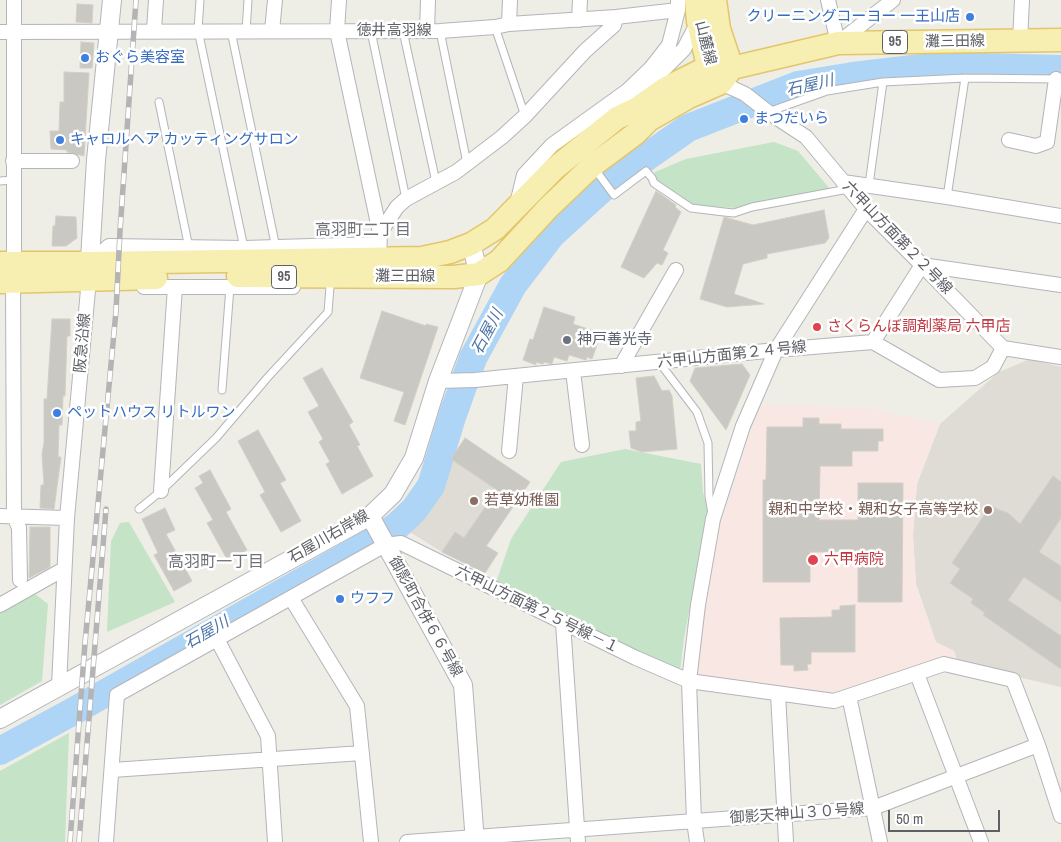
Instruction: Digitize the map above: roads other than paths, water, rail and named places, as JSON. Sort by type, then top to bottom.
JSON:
[{"type":"main road","name":"山麓線","points":[[715,0],[719,29],[720,73]]},
{"type":"main road","name":"山麓線","points":[[687,8],[720,73]]},
{"type":"main road","name":"灘三田線","points":[[7,272],[89,277],[230,276],[378,253],[422,258],[450,252],[471,244],[495,229],[565,159],[617,118],[636,109],[666,88],[838,43],[1060,41]]},
{"type":"main road","name":"灘三田線","points":[[378,253],[454,277],[479,274],[499,261],[548,208],[649,120],[688,97],[720,73]]},
{"type":"street","points":[[14,0],[7,32],[13,161],[7,180],[7,516],[19,528],[20,580]]},
{"type":"street","name":"阪急沿線","points":[[59,686],[67,518],[89,277],[96,160],[112,0]]},
{"type":"street","points":[[154,30],[156,0]]},
{"type":"street","points":[[272,31],[275,0]]},
{"type":"street","points":[[339,0],[337,31],[378,253]]},
{"type":"street","points":[[428,0],[433,31]]},
{"type":"street","points":[[502,25],[510,0]]},
{"type":"street","points":[[579,20],[580,0]]},
{"type":"street","points":[[828,0],[838,43],[893,0]]},
{"type":"street","points":[[1020,41],[1022,0]]},
{"type":"street","points":[[617,118],[684,49],[687,8]]},
{"type":"street","points":[[516,208],[524,175],[552,145],[627,91],[651,68],[669,45],[687,8]]},
{"type":"street","name":"徳井高羽線","points":[[7,32],[154,30],[433,31],[616,17],[687,8]]},
{"type":"street","points":[[378,253],[276,248],[109,246],[89,277],[175,288],[369,287],[378,253],[397,207],[406,199],[456,172],[502,137],[525,116],[585,51],[614,25],[616,17]]},
{"type":"street","name":"六甲山方面第２２号線","points":[[720,73],[768,112],[806,137],[866,209],[1003,348]]},
{"type":"street","points":[[1009,140],[1036,146],[1047,142],[1059,79]]},
{"type":"street","points":[[13,161],[72,161]]},
{"type":"street","points":[[846,186],[869,185],[1061,216]]},
{"type":"street","points":[[697,842],[694,821],[689,682],[698,605],[713,519],[743,426],[776,350],[866,209]]},
{"type":"street","points":[[471,244],[479,274]]},
{"type":"street","points":[[1061,285],[922,264],[873,342],[939,380],[975,378],[993,367],[1003,348],[1061,357]]},
{"type":"street","points":[[621,366],[676,270]]},
{"type":"street","name":"石屋川右岸線","points":[[0,719],[370,516],[393,494],[414,458],[445,381],[479,274]]},
{"type":"street","points":[[161,491],[175,288]]},
{"type":"street","name":"六甲山方面第２４号線","points":[[445,381],[475,380],[873,342]]},
{"type":"street","points":[[573,371],[582,445]]},
{"type":"street","points":[[508,451],[516,376]]},
{"type":"street","points":[[7,516],[67,518]]},
{"type":"street","name":"御影町合併６６号線","points":[[370,516],[463,685],[475,839]]},
{"type":"street","name":"六甲山方面第２５号線－１","points":[[385,546],[401,543],[689,682],[834,701],[944,664],[1013,680],[1038,746]]},
{"type":"street","points":[[106,842],[117,695],[385,546]]},
{"type":"street","points":[[0,605],[64,569]]},
{"type":"street","points":[[291,598],[357,706],[371,842]]},
{"type":"street","points":[[563,622],[578,836]]},
{"type":"street","points":[[216,639],[268,736],[275,842]]},
{"type":"street","points":[[917,674],[981,842]]},
{"type":"street","points":[[778,694],[786,842]]},
{"type":"street","points":[[848,696],[880,842]]},
{"type":"street","points":[[1038,746],[1061,816]]},
{"type":"street","name":"御影天神山３０号線","points":[[407,842],[578,836],[694,821],[873,808],[1038,746]]},
{"type":"street","points":[[112,770],[362,753]]},
{"type":"lane","points":[[200,0],[198,30],[244,248]]},
{"type":"lane","points":[[246,31],[248,0]]},
{"type":"lane","points":[[502,25],[525,116]]},
{"type":"lane","points":[[231,31],[276,248]]},
{"type":"lane","points":[[371,31],[406,199]]},
{"type":"lane","points":[[403,31],[436,182]]},
{"type":"lane","points":[[433,31],[467,163]]},
{"type":"lane","points":[[947,197],[965,78]]},
{"type":"lane","points":[[768,112],[827,91],[883,82],[965,78],[1059,79]]},
{"type":"lane","points":[[869,185],[883,82]]},
{"type":"lane","points":[[159,102],[189,248]]},
{"type":"lane","points":[[593,167],[614,195],[646,171],[654,183],[691,208],[734,213],[752,207],[846,186]]},
{"type":"lane","points":[[222,390],[230,287]]},
{"type":"lane","points":[[139,509],[161,491],[216,438],[268,377],[328,312],[330,288]]},
{"type":"lane","points":[[658,362],[697,412],[703,428],[708,443],[709,496],[713,519]]},
{"type":"waterway","name":"石屋川","points":[[0,751],[365,546],[397,526],[414,510],[431,486],[452,417],[473,358],[513,285],[552,234],[605,186],[688,128],[798,85],[853,76],[938,66],[1061,69]]},
{"type":"railway","points":[[70,842],[85,643],[116,311],[136,0]]},
{"type":"railway","points":[[79,842],[106,509]]},
{"type":"place","name":"クリーニングコーヨー 一王山店","points":[[970,17]]},
{"type":"place","name":"おぐら美容室","points":[[85,58]]},
{"type":"place","name":"まつだいら","points":[[744,119]]},
{"type":"place","name":"キャロルヘア カッティングサロン","points":[[60,140]]},
{"type":"place","name":"さくらんぼ調剤薬局 六甲店","points":[[817,327]]},
{"type":"place","name":"神戸善光寺","points":[[567,340]]},
{"type":"place","name":"ペットハウス リトルワン","points":[[57,413]]},
{"type":"place","name":"若草幼稚園","points":[[474,501]]},
{"type":"place","name":"親和中学校・親和女子高等学校","points":[[988,510]]},
{"type":"place","name":"六甲病院","points":[[813,560]]},
{"type":"place","name":"ウフフ","points":[[340,599]]},
{"type":"district","name":"高羽町二丁目","points":[[363,231]]},
{"type":"district","name":"高羽町一丁目","points":[[216,563]]}]
